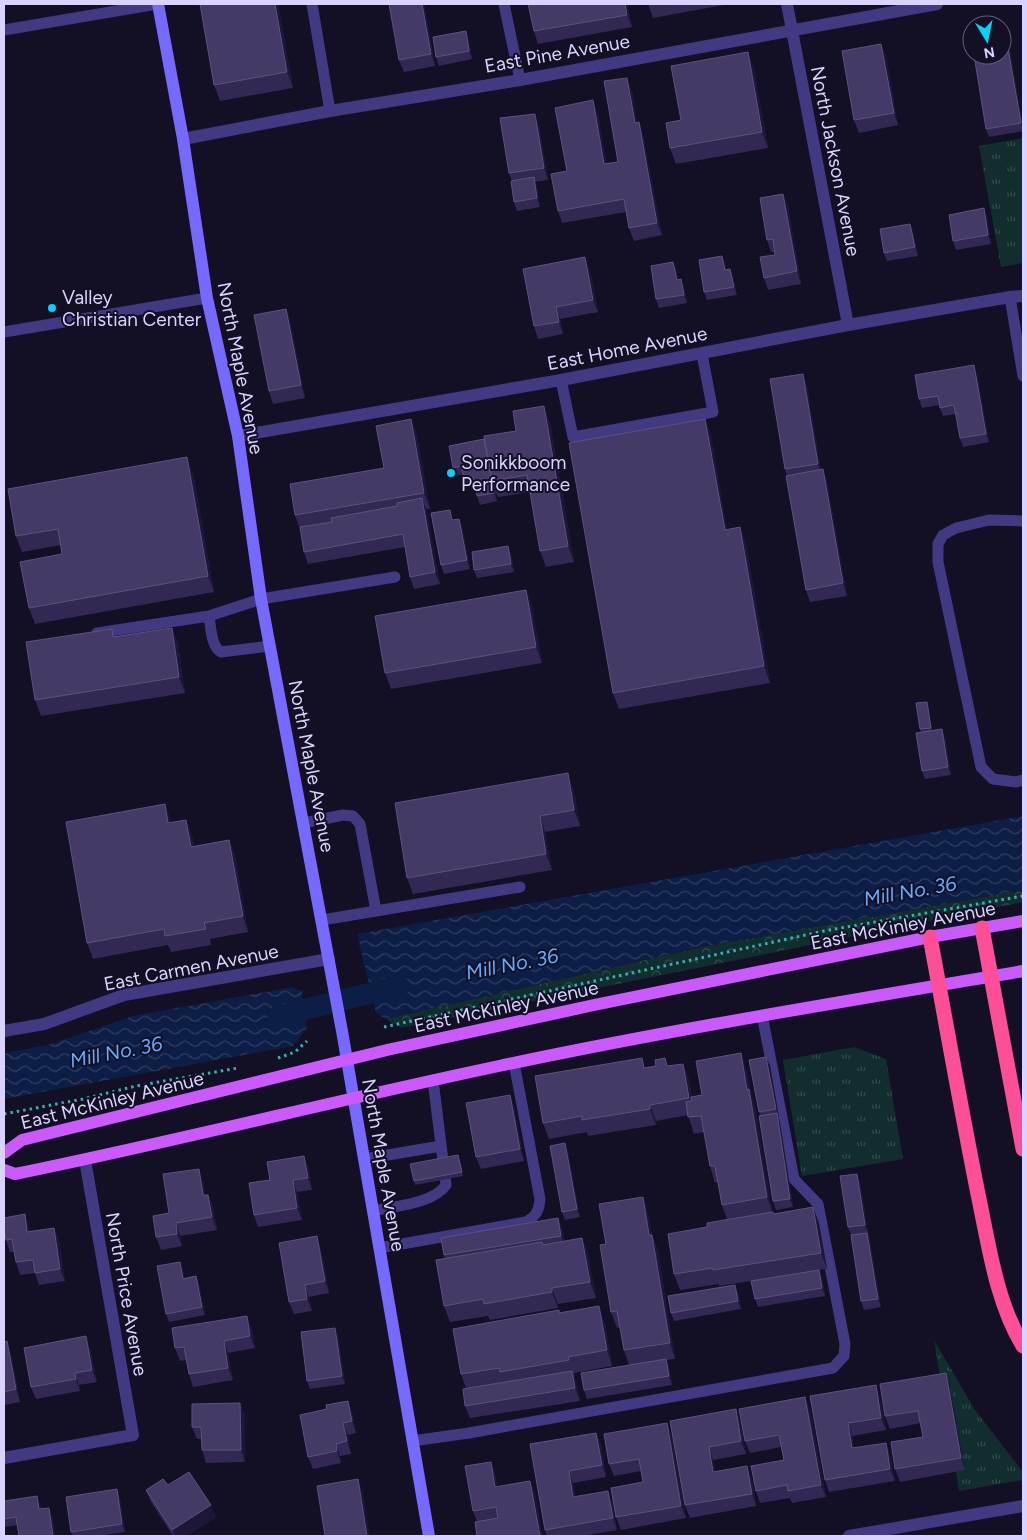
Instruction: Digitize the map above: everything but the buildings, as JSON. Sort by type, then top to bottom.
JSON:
[{"type":"highway","points":[[982,928],[1023,1149]]},
{"type":"highway","points":[[930,937],[968,1144],[993,1263],[1002,1300],[1023,1346]]},
{"type":"main road","name":"East McKinley Avenue","points":[[4,1153],[22,1140],[347,1060],[594,1005],[930,937],[1023,921]]},
{"type":"main road","points":[[4,1170],[15,1174],[85,1160],[514,1063],[762,1016],[1023,971]]},
{"type":"street","name":"North Maple Avenue","points":[[158,4],[183,138],[207,298],[238,436],[261,599],[342,1031],[429,1536]]},
{"type":"street","name":"North Jackson Avenue","points":[[787,4],[848,325]]},
{"type":"street","name":"East Pine Avenue","points":[[183,138],[520,80],[937,4]]},
{"type":"street","name":"East Home Avenue","points":[[238,436],[560,380],[848,325],[1017,297]]},
{"type":"street","name":"East Carmen Avenue","points":[[4,1031],[44,1024],[124,995],[329,960]]},
{"type":"street","name":"North Price Avenue","points":[[4,1458],[133,1435],[85,1160]]},
{"type":"street","points":[[849,1536],[1023,1506]]},
{"type":"lane","points":[[4,30],[158,4]]},
{"type":"lane","points":[[312,4],[330,112]]},
{"type":"lane","points":[[504,4],[520,80]]},
{"type":"lane","points":[[1017,297],[1023,376]]},
{"type":"lane","points":[[4,332],[207,298]]},
{"type":"lane","points":[[560,380],[573,437],[713,412],[702,354]]},
{"type":"lane","points":[[1023,521],[989,520],[956,528],[943,535],[938,544],[938,562],[981,767],[993,779],[1016,782],[1023,780]]},
{"type":"lane","points":[[82,635],[209,616],[261,599],[395,577]]},
{"type":"lane","points":[[209,616],[214,642],[217,650],[221,652],[270,646]]},
{"type":"lane","points":[[304,823],[344,815],[353,816],[360,824],[376,911]]},
{"type":"lane","points":[[322,920],[520,886]]},
{"type":"lane","points":[[412,1441],[469,1433],[833,1368],[844,1356],[845,1344],[818,1204],[794,1179],[762,1016]]},
{"type":"lane","points":[[379,1248],[526,1222],[534,1217],[539,1210],[540,1199],[514,1063]]},
{"type":"lane","points":[[373,1210],[433,1198],[446,1185],[433,1080]]},
{"type":"lane","points":[[364,1159],[441,1146]]},
{"type":"path","points":[[384,1027],[824,932],[1023,896]]},
{"type":"path","points":[[274,1060],[295,1052],[307,1041]]},
{"type":"path","points":[[4,1114],[83,1099],[136,1086],[242,1068]]},
{"type":"green space","points":[[1023,138],[1023,263],[1001,267],[979,146]]},
{"type":"green space","points":[[1023,890],[1023,902],[401,1028],[386,1019],[702,947]]},
{"type":"green space","points":[[854,1047],[886,1059],[903,1159],[802,1176],[783,1060]]},
{"type":"green space","points":[[934,1340],[975,1410],[1023,1472],[1023,1480],[959,1491]]},
{"type":"water","points":[[1023,816],[1023,890],[702,947],[386,1019],[376,1013],[357,934]]},
{"type":"water","points":[[292,987],[302,991],[307,1028],[293,1046],[4,1099],[4,1053],[48,1045],[133,1016]]},
{"type":"waterway","name":"Mill No. 36","points":[[278,1016],[399,986]]},
{"type":"place","name":"Valley Christian Center","points":[[52,308]]},
{"type":"place","name":"Sonikkboom Performance","points":[[451,473]]}]
